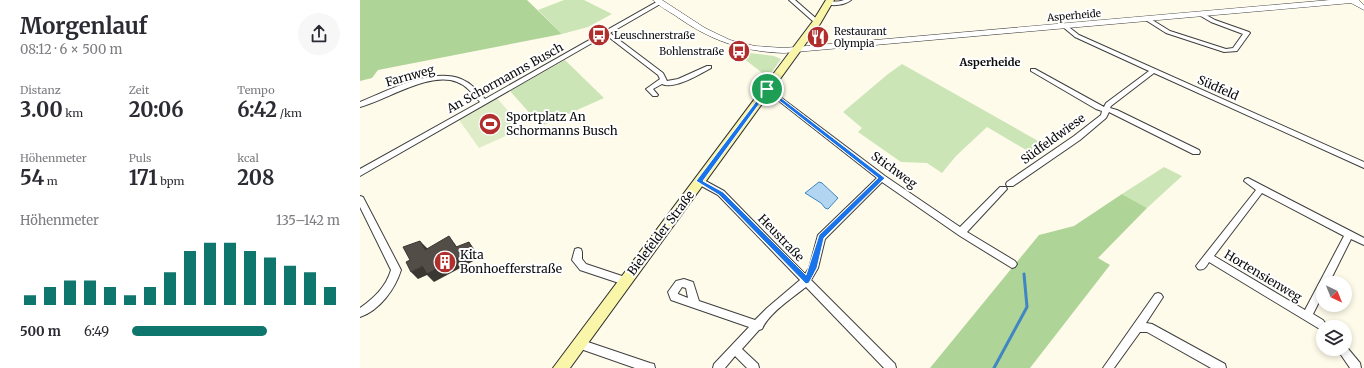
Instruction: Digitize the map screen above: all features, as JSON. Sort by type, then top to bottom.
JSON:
[{"type":"main road","name":"Bielefelder Straße","points":[[561,368],[794,51],[817,22],[829,1]]},
{"type":"street","points":[[792,0],[817,22]]},
{"type":"street","points":[[829,1],[843,3],[848,0]]},
{"type":"street","points":[[1352,0],[1364,8]]},
{"type":"street","name":"Asperheide","points":[[794,51],[1355,0]]},
{"type":"street","points":[[659,1],[704,31],[725,41],[746,47],[794,51]]},
{"type":"street","name":"An Schormanns Busch","points":[[360,172],[607,33],[659,1]]},
{"type":"street","points":[[1147,19],[1168,32],[1226,51],[1235,50],[1247,33],[1213,21],[1201,14]]},
{"type":"street","name":"Südfeld","points":[[1065,26],[1077,36],[1152,71],[1364,165]]},
{"type":"street","points":[[607,33],[661,74],[664,82]]},
{"type":"street","points":[[654,95],[649,89],[664,82],[680,81],[709,66]]},
{"type":"street","points":[[1033,70],[1065,88],[1074,95],[1106,110],[1115,112],[1196,152]]},
{"type":"street","name":"Südfeldwiese","points":[[961,232],[1006,186],[1077,138],[1104,116],[1108,105],[1152,71]]},
{"type":"street","name":"Farnweg","points":[[360,105],[389,93],[441,78],[451,78],[464,82],[484,102]]},
{"type":"street","name":"Stichweg","points":[[767,89],[882,178],[961,232],[1012,264]]},
{"type":"street","points":[[718,368],[758,326],[770,311],[806,281],[813,268],[821,237],[882,178]]},
{"type":"street","name":"Heustraße","points":[[699,181],[721,194],[892,368]]},
{"type":"street","points":[[1248,181],[1364,242]]},
{"type":"street","name":"Hortensienweg","points":[[1201,266],[1262,189]]},
{"type":"street","points":[[360,198],[396,270],[394,282],[383,295],[360,313]]},
{"type":"street","points":[[1327,276],[1349,234]]},
{"type":"street","points":[[578,252],[577,260],[583,267],[625,280]]},
{"type":"street","name":"Hortensienweg","points":[[1208,257],[1316,322]]},
{"type":"street","points":[[1108,368],[1158,297]]},
{"type":"street","points":[[1307,316],[1316,298]]},
{"type":"street","points":[[695,305],[758,326]]},
{"type":"street","points":[[1137,328],[1148,327],[1221,368]]},
{"type":"street","points":[[579,344],[650,368]]},
{"type":"street","points":[[735,349],[754,368]]},
{"type":"street","points":[[1348,356],[1357,367]]},
{"type":"green space","points":[[360,0],[527,0],[562,34],[378,70],[372,78],[360,81]]},
{"type":"green space","points":[[564,0],[584,0],[612,14],[588,27],[562,34],[538,10]]},
{"type":"green space","points":[[734,51],[774,56],[781,59],[770,75],[765,75]]},
{"type":"green space","points":[[565,60],[604,98],[541,126],[510,91]]},
{"type":"green space","points":[[902,64],[1047,146],[1038,157],[987,127],[956,156],[942,173],[927,163],[901,162],[858,132],[862,128],[843,112]]},
{"type":"green space","name":"Sportplatz An Schormanns Busch","points":[[497,98],[523,128],[479,148],[459,120]]},
{"type":"green space","points":[[1164,167],[1182,176],[1147,208],[1122,194]]},
{"type":"green space","points":[[1122,194],[1147,208],[1098,258],[1110,265],[1030,368],[930,368],[1039,235],[1074,226]]},
{"type":"water","points":[[819,182],[838,198],[828,209],[805,193]]},
{"type":"building","points":[[449,236],[456,247],[469,242],[473,250],[427,274],[422,266],[411,272],[406,262],[410,260],[403,247],[420,241],[425,250]]},
{"type":"waterway","points":[[994,368],[1027,307],[1024,274]]},
{"type":"place","name":"Leuschnerstraße","points":[[599,35]]},
{"type":"place","name":"Restaurant Olympia","points":[[818,37]]},
{"type":"place","name":"Bohlenstraße","points":[[739,51]]},
{"type":"place","name":"Sportplatz An Schormanns Busch","points":[[490,124]]},
{"type":"place","name":"Kita Bonhoefferstraße","points":[[445,262]]},
{"type":"district","name":"Asperheide","points":[[990,62]]},
{"type":"route","points":[[767,89],[773,92],[882,178],[821,237],[813,268],[806,281],[721,194],[699,181],[767,89]]}]
